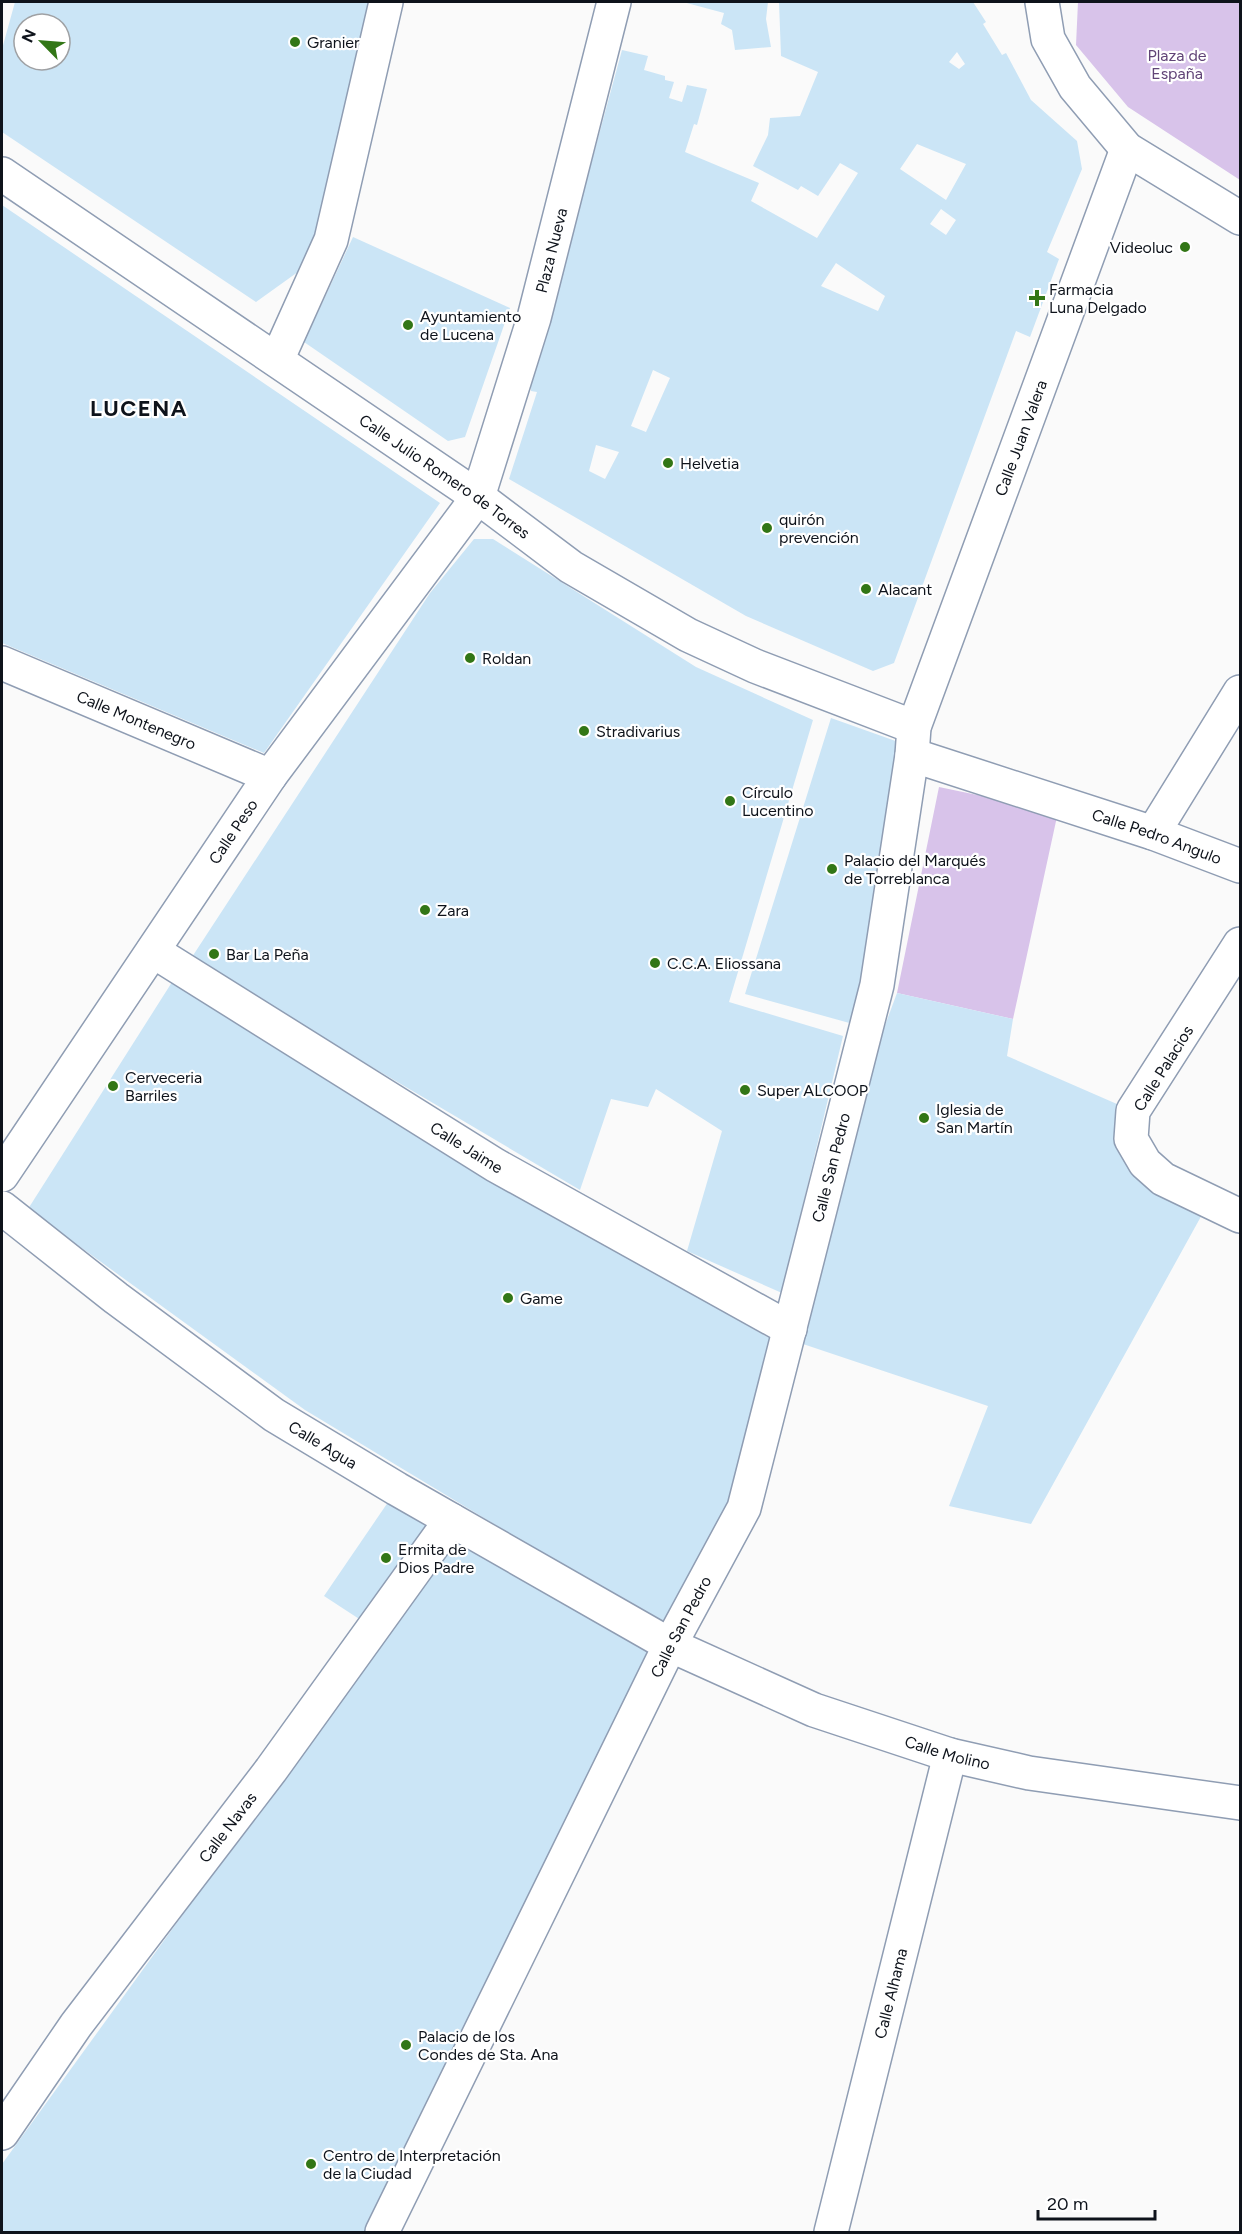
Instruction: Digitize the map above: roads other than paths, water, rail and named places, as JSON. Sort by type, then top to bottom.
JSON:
[{"type":"street","points":[[277,360],[331,240],[386,2]]},
{"type":"street","name":"Plaza Nueva","points":[[478,497],[534,318],[614,2]]},
{"type":"street","points":[[1042,2],[1048,39],[1075,87],[1127,149],[1240,218]]},
{"type":"street","name":"Calle Juan Valera","points":[[877,985],[913,741],[1127,149]]},
{"type":"street","name":"Calle Julio Romero de Torres","points":[[2,174],[478,497],[571,567],[688,634],[913,741],[1074,808]]},
{"type":"street","name":"Calle Peso","points":[[2,1175],[270,776],[478,497]]},
{"type":"street","name":"Calle Montenegro","points":[[2,663],[270,776]]},
{"type":"street","points":[[1153,833],[1240,692]]},
{"type":"street","name":"Calle Pedro Angulo","points":[[1074,808],[1153,833],[1240,866]]},
{"type":"street","name":"Calle Palacios","points":[[1240,944],[1133,1111],[1131,1139],[1144,1163],[1163,1179],[1240,1216]]},
{"type":"street","name":"Calle Jaime","points":[[153,951],[495,1165],[790,1329]]},
{"type":"street","name":"Calle San Pedro","points":[[382,2232],[670,1645],[744,1508],[877,985]]},
{"type":"street","name":"Calle Agua","points":[[2,1208],[116,1298],[274,1415],[451,1520],[670,1645]]},
{"type":"street","name":"Calle Navas","points":[[2,2133],[76,2025],[271,1770],[451,1520]]},
{"type":"street","name":"Calle Molino","points":[[670,1645],[814,1710],[950,1755],[1029,1773],[1240,1803]]},
{"type":"street","name":"Calle Alhama","points":[[831,2232],[950,1755]]},
{"type":"place","name":"Granier","points":[[295,42]]},
{"type":"place","name":"Videoluc","points":[[1185,247]]},
{"type":"place","name":"Farmacia Luna Delgado","points":[[1037,298]]},
{"type":"place","name":"Ayuntamiento de Lucena","points":[[408,325]]},
{"type":"place","name":"Helvetia","points":[[668,463]]},
{"type":"place","name":"quirón prevención","points":[[767,528]]},
{"type":"place","name":"Alacant","points":[[866,589]]},
{"type":"place","name":"Roldan","points":[[470,658]]},
{"type":"place","name":"Stradivarius","points":[[584,731]]},
{"type":"place","name":"Círculo Lucentino","points":[[730,801]]},
{"type":"place","name":"Palacio del Marqués de Torreblanca","points":[[832,869]]},
{"type":"place","name":"Zara","points":[[425,910]]},
{"type":"place","name":"Bar La Peña","points":[[214,954]]},
{"type":"place","name":"C.C.A. Eliossana","points":[[655,963]]},
{"type":"place","name":"Cerveceria Barriles","points":[[113,1086]]},
{"type":"place","name":"Super ALCOOP","points":[[745,1090]]},
{"type":"place","name":"Iglesia de San Martín","points":[[924,1118]]},
{"type":"place","name":"Game","points":[[508,1298]]},
{"type":"place","name":"Ermita de Dios Padre","points":[[386,1558]]},
{"type":"place","name":"Palacio de los Condes de Sta. Ana","points":[[406,2045]]},
{"type":"place","name":"Centro de Interpretación de la Ciudad","points":[[311,2164]]},
{"type":"district","name":"LUCENA","points":[[139,408]]},
{"type":"park label","name":"Plaza de España","points":[[1177,64]]}]
